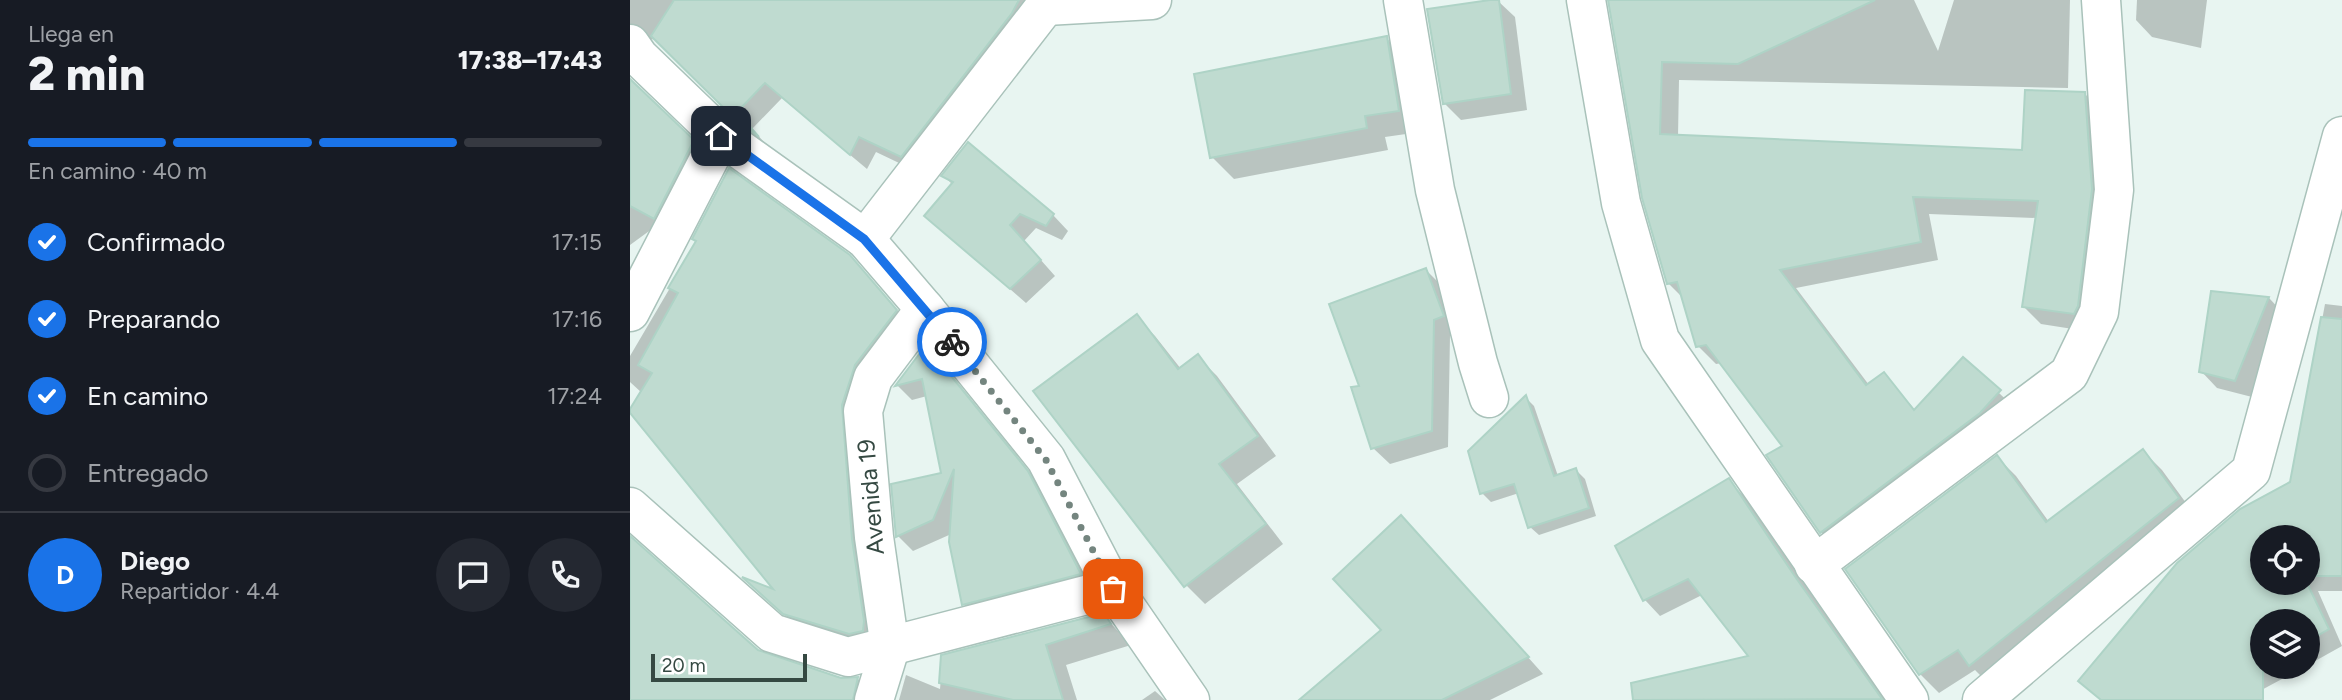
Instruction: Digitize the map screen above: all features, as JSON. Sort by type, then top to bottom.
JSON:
[{"type":"street","points":[[864,239],[1048,3],[1152,0]]},
{"type":"street","points":[[1403,0],[1434,190],[1489,398]]},
{"type":"street","points":[[1586,0],[1621,203],[1660,341],[1909,700]]},
{"type":"street","points":[[1814,565],[2069,374],[2099,312],[2114,190],[2101,0]]},
{"type":"street","points":[[630,44],[639,57],[721,136],[864,239],[925,309],[1046,460],[1113,589],[1190,700]]},
{"type":"street","points":[[630,312],[721,136]]},
{"type":"street","points":[[1982,700],[2251,471],[2342,136]]},
{"type":"street","name":"Avenida 19","points":[[874,700],[890,648],[874,537],[863,411],[873,378],[925,309]]},
{"type":"street","points":[[630,508],[772,633],[848,657],[1113,589]]},
{"type":"building","points":[[674,0],[1019,0],[1012,13],[901,157],[859,137],[850,155],[765,83],[737,112],[759,137],[735,119],[651,36]]},
{"type":"building","points":[[1499,0],[1511,94],[1443,104],[1427,9]]},
{"type":"building","points":[[1608,0],[1875,0],[1738,64],[1662,62],[1660,134],[2022,150],[2025,90],[2085,92],[2092,189],[2078,306],[2074,314],[2022,307],[2038,201],[1913,197],[1921,242],[1780,270],[1866,385],[1884,372],[1914,410],[1963,357],[2001,390],[1980,413],[1820,533],[1766,455],[1782,446],[1706,345],[1696,347],[1677,282],[1667,284],[1642,198]]},
{"type":"building","points":[[1387,36],[1399,111],[1365,116],[1367,128],[1210,158],[1194,74]]},
{"type":"building","points":[[630,79],[694,140],[654,219],[630,206]]},
{"type":"building","points":[[968,142],[1054,214],[1046,226],[1020,214],[1010,225],[1041,260],[1010,289],[924,216],[953,182],[941,176]]},
{"type":"building","points":[[729,168],[850,255],[897,310],[855,365],[842,405],[852,539],[864,621],[863,631],[849,634],[783,614],[742,577],[773,589],[630,413],[652,373],[638,365],[678,293],[668,288],[696,241],[692,239]]},
{"type":"building","points":[[1426,268],[1444,316],[1434,320],[1432,431],[1371,449],[1351,387],[1359,386],[1329,304]]},
{"type":"building","points":[[2211,291],[2269,297],[2235,381],[2199,372]]},
{"type":"building","points":[[1137,314],[1178,369],[1198,354],[1258,436],[1219,464],[1266,524],[1184,587],[1033,391]]},
{"type":"building","points":[[2321,317],[2342,319],[2342,576],[2320,576],[2320,525],[2250,525],[2250,595],[2313,595],[2319,609],[2250,609],[2250,679],[2263,679],[2263,700],[2101,700],[2078,681],[2177,563],[2240,509],[2290,482]]},
{"type":"building","points":[[926,345],[1028,471],[1081,574],[962,605],[949,542],[954,469],[933,520],[896,537],[891,484],[941,473],[922,379],[895,386]]},
{"type":"building","points":[[1526,395],[1554,476],[1576,468],[1589,508],[1528,528],[1514,484],[1480,494],[1468,451]]},
{"type":"building","points":[[2143,449],[2179,498],[1969,666],[1958,650],[1919,675],[1845,569],[1997,455],[2046,522]]},
{"type":"building","points":[[1729,478],[1882,699],[1633,700],[1631,683],[1748,656],[1688,579],[1643,601],[1615,546]]},
{"type":"building","points":[[1401,515],[1529,657],[1442,700],[1299,700],[1381,630],[1333,579]]},
{"type":"building","points":[[630,536],[758,650],[841,678],[858,677],[853,700],[630,700]]},
{"type":"building","points":[[2320,610],[2329,629],[2320,634]]},
{"type":"building","points":[[1104,613],[1111,624],[1046,645],[1063,700],[1013,700],[939,683],[941,655]]},
{"type":"way so far","points":[[952,342],[1046,460],[1113,589]]},
{"type":"route","points":[[721,136],[864,239],[952,342]]}]
